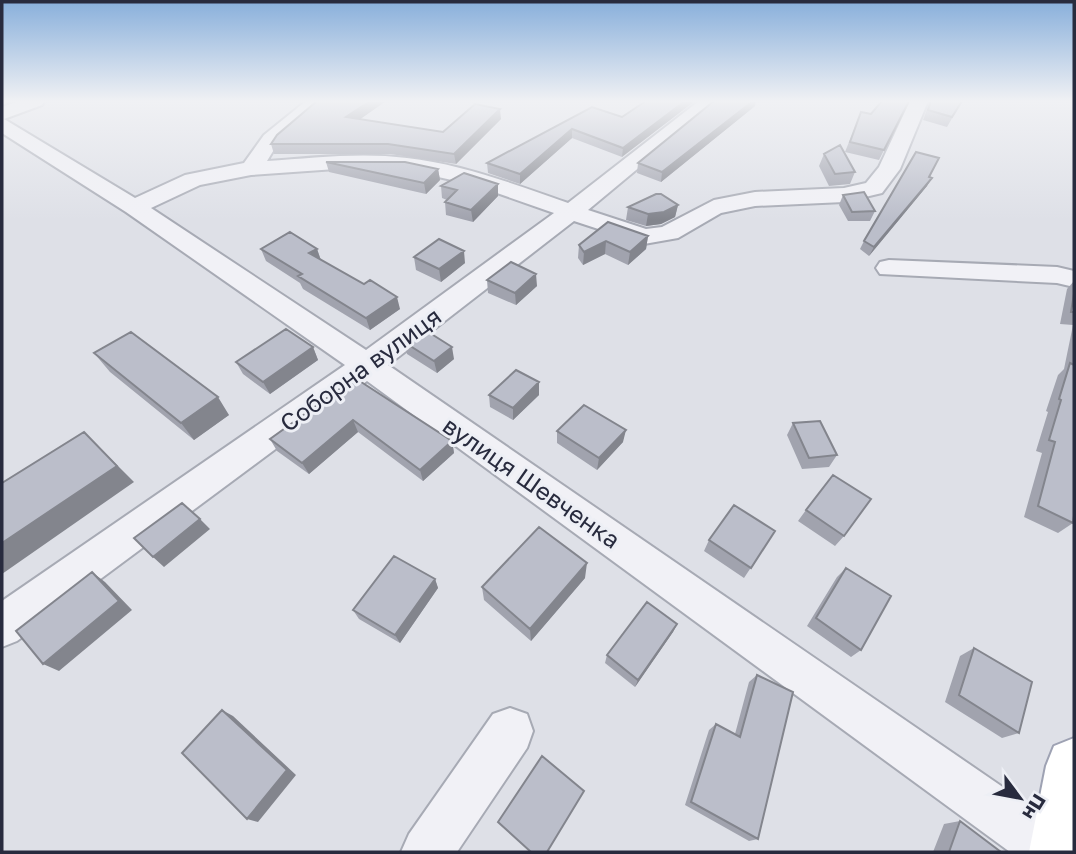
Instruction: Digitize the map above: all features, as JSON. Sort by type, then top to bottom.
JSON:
[{"type":"main road","points":[[1059,852],[1074,766]]},
{"type":"street","name":"вулиця Шевченка","points":[[28,141],[134,207],[367,365],[1053,852]]},
{"type":"street","points":[[251,168],[270,141]]},
{"type":"street","name":"Соборна вулиця","points":[[2,626],[367,365],[571,212],[660,141]]},
{"type":"street","points":[[134,207],[193,180],[251,168],[335,163],[407,164],[480,180],[644,237],[670,233],[714,207],[755,199],[844,195],[874,188],[889,169],[901,141]]},
{"type":"street","points":[[889,268],[1057,275],[1074,279]]},
{"type":"street","points":[[427,852],[510,731]]},
{"type":"building","points":[[273,141],[467,141],[454,154],[388,144],[271,144]]},
{"type":"building","points":[[529,141],[558,141],[520,174],[487,163]]},
{"type":"building","points":[[604,141],[632,141],[623,148]]},
{"type":"building","points":[[665,141],[702,141],[662,172],[638,163]]},
{"type":"building","points":[[850,141],[889,141],[884,150]]},
{"type":"building","points":[[840,145],[855,172],[835,174],[824,154]]},
{"type":"building","points":[[916,152],[939,158],[929,177],[932,178],[874,247],[864,241]]},
{"type":"building","points":[[326,162],[405,162],[438,169],[424,183]]},
{"type":"building","points":[[464,173],[498,184],[471,210],[445,202],[457,190],[441,186]]},
{"type":"building","points":[[864,192],[875,211],[852,212],[843,195]]},
{"type":"building","points":[[661,194],[678,205],[664,212],[648,214],[628,207]]},
{"type":"building","points":[[608,222],[648,236],[630,252],[606,241],[584,252],[579,245]]},
{"type":"building","points":[[290,232],[317,249],[309,253],[364,284],[370,280],[397,297],[366,318],[298,276],[302,274],[261,249]]},
{"type":"building","points":[[439,239],[464,251],[439,269],[414,257]]},
{"type":"building","points":[[511,262],[536,274],[515,293],[487,280]]},
{"type":"building","points":[[422,328],[452,347],[434,361],[404,342]]},
{"type":"building","points":[[286,329],[313,347],[263,382],[236,362]]},
{"type":"building","points":[[131,332],[218,397],[181,423],[94,353]]},
{"type":"building","points":[[1070,363],[1074,365],[1073,523],[1038,506],[1055,442],[1049,440]]},
{"type":"building","points":[[516,370],[539,382],[513,408],[489,395]]},
{"type":"building","points":[[355,378],[452,441],[420,470],[353,420],[302,463],[270,439]]},
{"type":"building","points":[[584,405],[626,430],[599,458],[557,431]]},
{"type":"building","points":[[820,421],[837,455],[809,458],[793,423]]},
{"type":"building","points":[[84,432],[117,466],[2,543],[2,483]]},
{"type":"building","points":[[833,475],[871,499],[844,536],[806,510]]},
{"type":"building","points":[[182,503],[200,519],[153,557],[134,538]]},
{"type":"building","points":[[734,505],[775,531],[751,568],[709,540]]},
{"type":"building","points":[[539,527],[587,563],[530,629],[482,587]]},
{"type":"building","points":[[394,556],[435,579],[395,635],[353,610]]},
{"type":"building","points":[[846,568],[891,596],[861,650],[816,618]]},
{"type":"building","points":[[92,572],[119,601],[43,664],[16,631]]},
{"type":"building","points":[[647,602],[677,624],[638,680],[607,655]]},
{"type":"building","points":[[974,648],[1032,682],[1019,733],[959,695]]},
{"type":"building","points":[[757,675],[793,692],[758,839],[691,802],[716,724],[740,737]]},
{"type":"building","points":[[222,710],[287,770],[247,819],[182,753]]},
{"type":"building","points":[[542,756],[584,791],[547,852],[531,852],[498,822]]},
{"type":"building","points":[[960,821],[1001,852],[949,852]]}]
